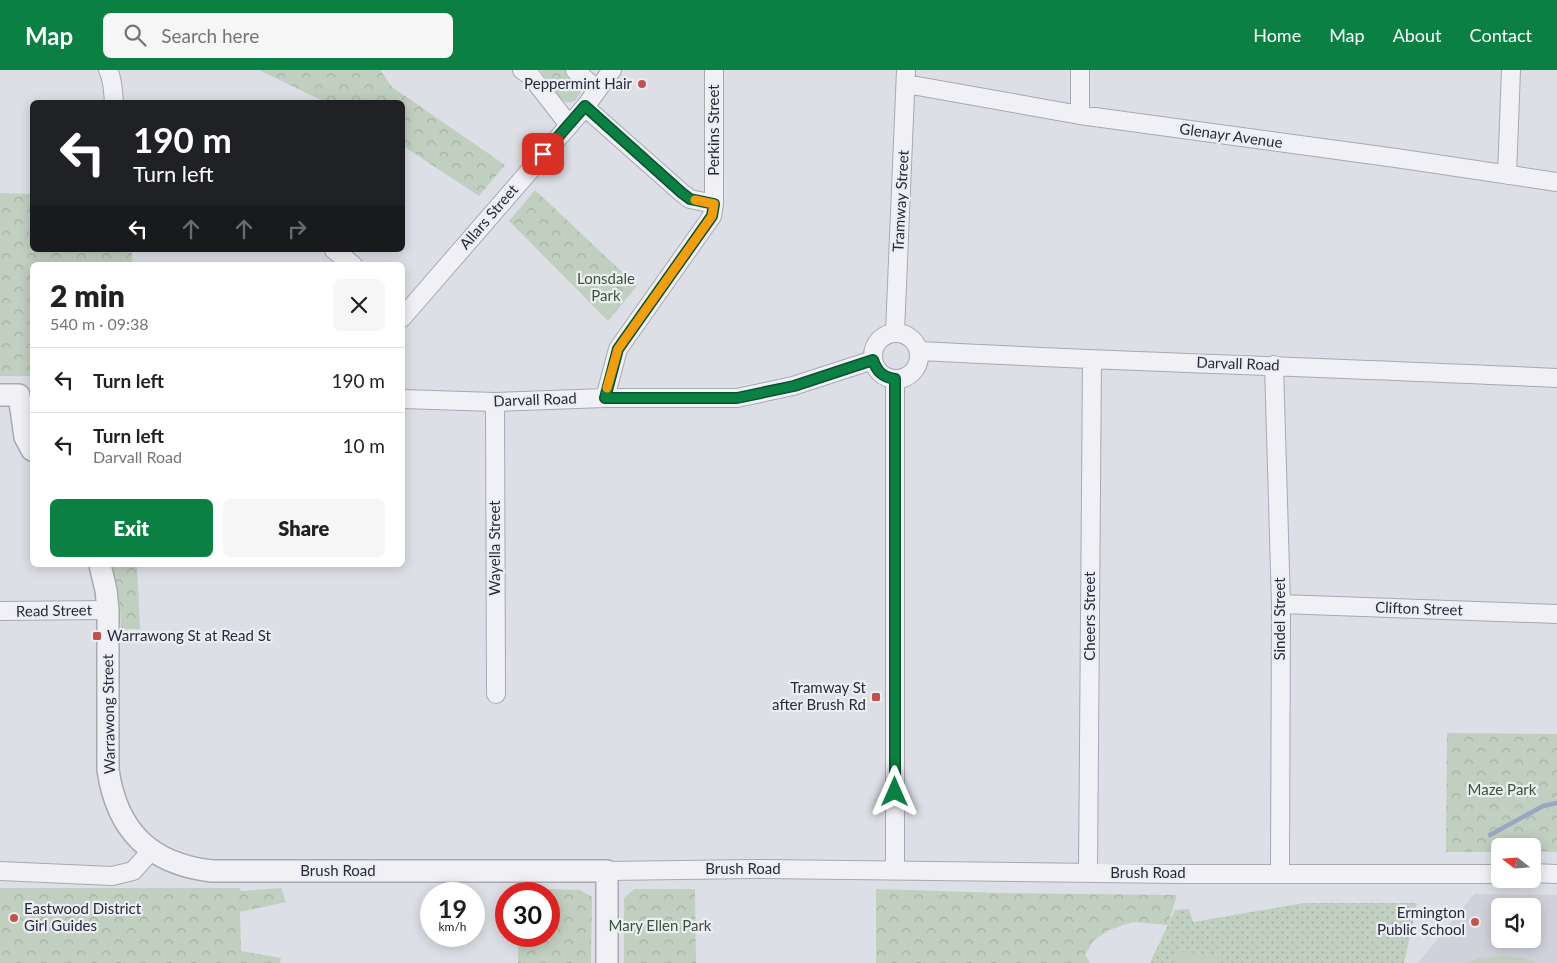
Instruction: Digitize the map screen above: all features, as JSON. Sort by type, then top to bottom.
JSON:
[{"type":"street","points":[[108,70],[114,100]]},
{"type":"street","points":[[524,70],[531,76],[569,125]]},
{"type":"street","points":[[575,70],[597,90]]},
{"type":"street","name":"Allars Street","points":[[405,310],[569,125],[612,70]]},
{"type":"street","name":"Perkins Street","points":[[605,398],[618,349],[712,216],[714,204],[714,70]]},
{"type":"street","points":[[1080,70],[1080,115]]},
{"type":"street","points":[[1507,175],[1511,70]]},
{"type":"street","name":"Glenayr Avenue","points":[[906,77],[1080,115],[1557,182]]},
{"type":"street","name":"Tramway Street","points":[[895,332],[906,77]]},
{"type":"street","points":[[585,106],[682,193],[690,199],[714,204]]},
{"type":"street","points":[[337,252],[349,262]]},
{"type":"street","points":[[895,332],[908,335],[919,350],[919,358],[914,371],[908,376],[895,379],[881,374],[873,360],[873,352],[879,339],[886,334],[895,332]]},
{"type":"street","name":"Darvall Road","points":[[919,350],[1092,360],[1274,365],[1557,378]]},
{"type":"street","name":"Darvall Road","points":[[405,399],[495,402],[605,398],[737,398],[794,386],[873,360]]},
{"type":"street","name":"Cheers Street","points":[[1088,873],[1092,360]]},
{"type":"street","name":"Sindel Street","points":[[1274,365],[1281,604],[1280,873]]},
{"type":"street","points":[[895,379],[895,870]]},
{"type":"street","points":[[17,396],[25,437],[30,446]]},
{"type":"street","name":"Wayella Street","points":[[495,402],[496,694]]},
{"type":"street","name":"Warrawong Street","points":[[100,567],[108,610],[108,770],[111,789],[117,806],[134,834],[151,851]]},
{"type":"street","name":"Clifton Street","points":[[1281,604],[1557,614]]},
{"type":"street","name":"Read Street","points":[[0,611],[108,610]]},
{"type":"street","points":[[0,871],[112,876],[132,871],[151,851]]},
{"type":"street","name":"Brush Road","points":[[151,851],[179,865],[212,871],[754,869],[1088,873],[1491,874]]},
{"type":"street","points":[[607,871],[607,963]]},
{"type":"street","points":[[1541,873],[1557,874]]},
{"type":"shaded area","name":"Ermington Public School","points":[[1474,894],[1557,895],[1557,963],[1418,963]]},
{"type":"green space","points":[[259,70],[380,70],[392,87],[505,165],[479,196],[405,147],[405,100],[321,100]]},
{"type":"green space","points":[[541,70],[566,70],[573,76],[581,84],[582,90],[575,101],[567,102],[561,99]]},
{"type":"green space","name":"Lonsdale Park","points":[[535,190],[637,286],[608,321],[509,221]]},
{"type":"green space","points":[[0,193],[30,194],[30,252],[132,252],[132,262],[30,262],[30,376],[0,376]]},
{"type":"green space","points":[[111,567],[137,567],[140,629],[121,629],[118,589]]},
{"type":"green space","name":"Maze Park","points":[[1447,733],[1557,734],[1557,852],[1541,851],[1541,838],[1491,838],[1491,852],[1446,852]]},
{"type":"green space","points":[[0,888],[240,888],[241,891],[281,888],[286,902],[240,912],[241,951],[281,958],[280,963],[0,963]]},
{"type":"green space","points":[[560,889],[580,890],[592,897],[591,963],[518,963],[518,947],[560,947]]},
{"type":"green space","name":"Mary Ellen Park","points":[[634,889],[695,889],[696,963],[624,963],[624,898]]},
{"type":"green space","points":[[876,889],[1177,895],[1168,925],[1133,922],[1109,930],[1093,941],[1085,955],[1090,963],[876,963]]},
{"type":"green space","points":[[1304,903],[1417,903],[1404,963],[1150,963],[1175,910],[1189,909],[1193,922]]},
{"type":"green space","points":[[1176,951],[1218,955],[1217,963],[1174,963]]},
{"type":"green space","points":[[1503,956],[1524,958],[1536,963],[1466,963],[1481,958]]},
{"type":"waterway","points":[[1490,835],[1543,806],[1557,803]]},
{"type":"slow traffic","points":[[607,388],[618,349],[712,216],[714,204],[695,200]]},
{"type":"place","name":"Peppermint Hair","points":[[642,84]]},
{"type":"place","name":"Warrawong St at Read St","points":[[97,636]]},
{"type":"place","name":"Tramway St after Brush Rd","points":[[876,697]]},
{"type":"place","name":"Eastwood District Girl Guides","points":[[14,918]]},
{"type":"place","name":"Ermington Public School","points":[[1475,922]]},
{"type":"route","points":[[543,154],[585,106],[682,193],[690,199],[714,204],[712,216],[618,349],[605,398],[737,398],[794,386],[873,360],[881,374],[895,379],[895,792]]}]
